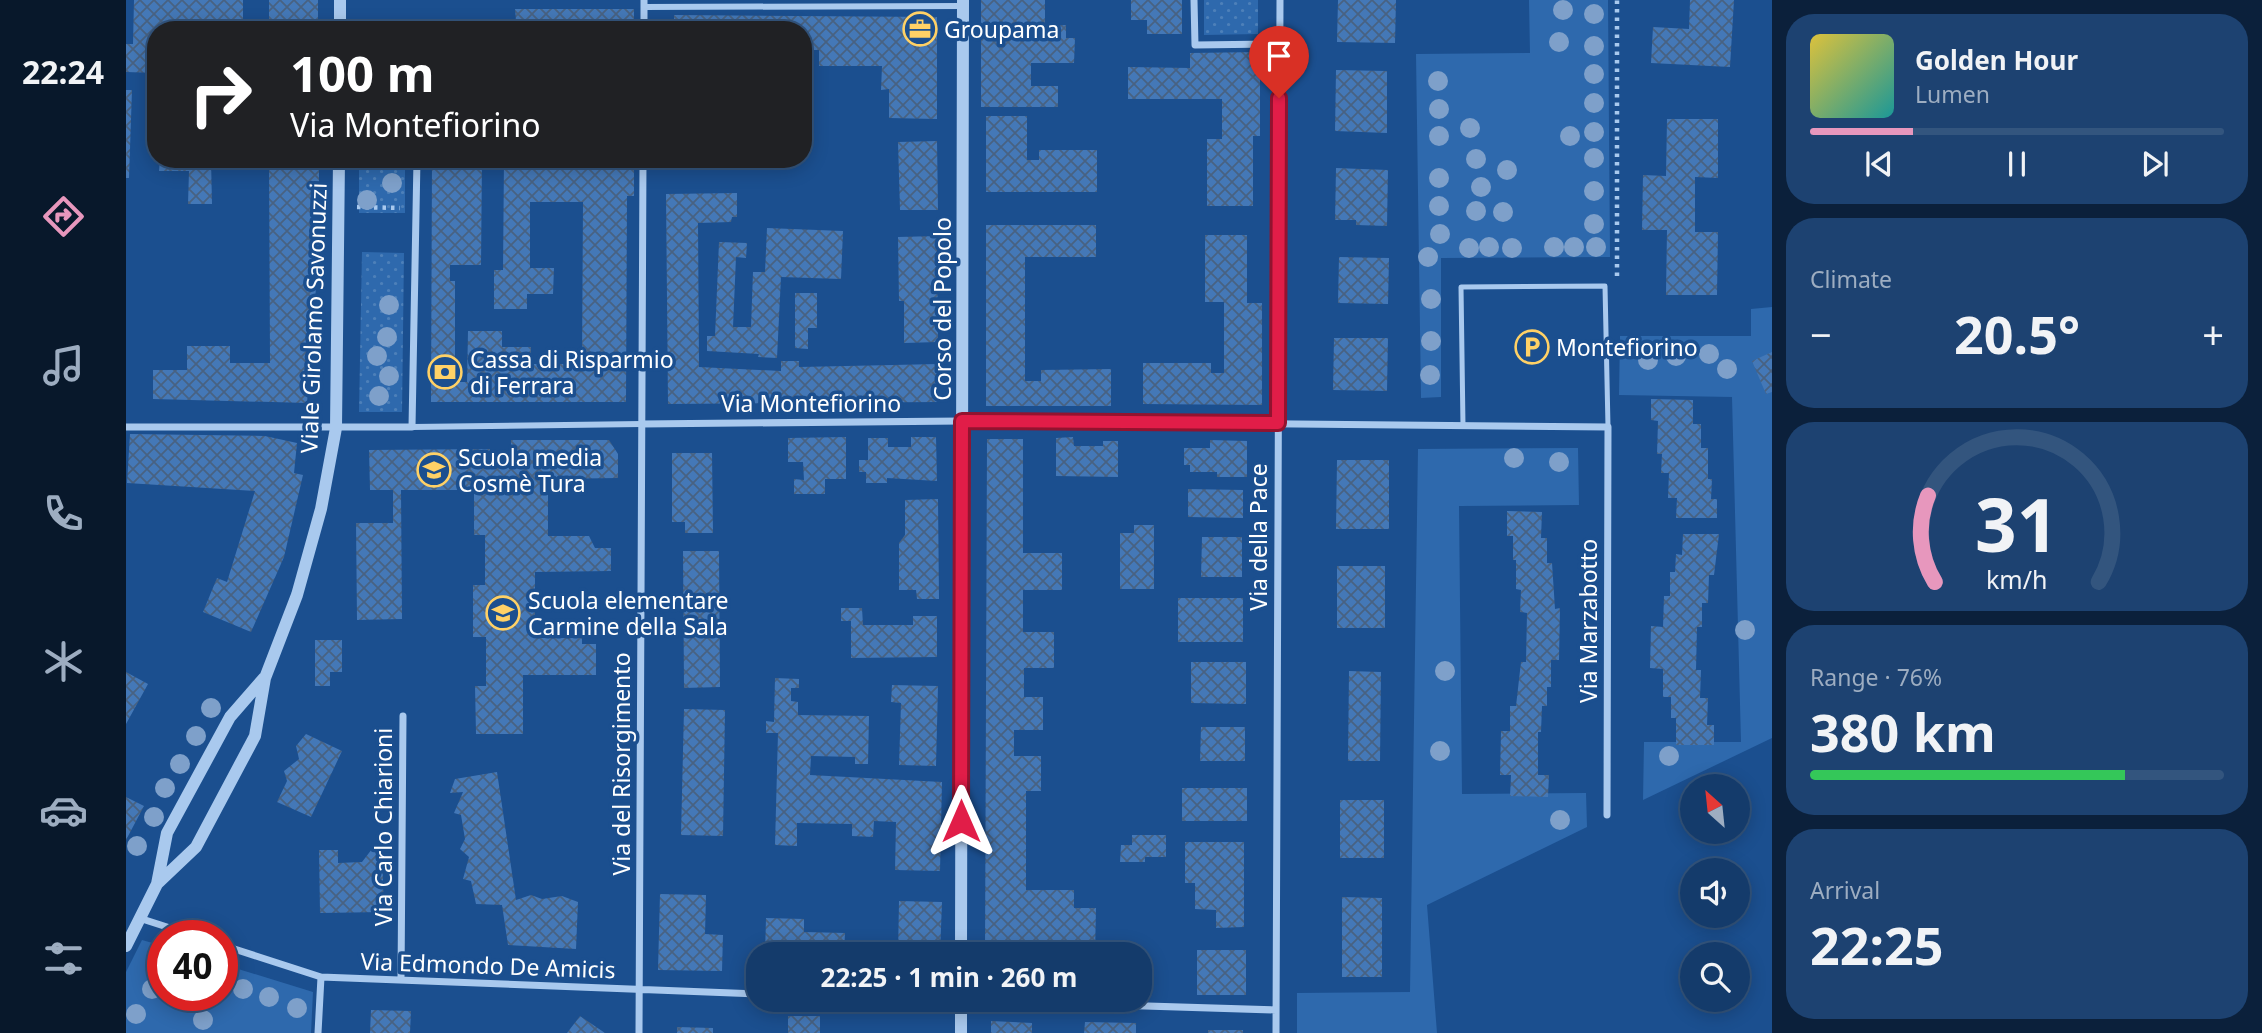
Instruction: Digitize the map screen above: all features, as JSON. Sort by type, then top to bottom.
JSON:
[{"type":"street","points":[[340,0],[340,21]]},
{"type":"street","points":[[1195,0],[1195,45],[1280,44]]},
{"type":"street","name":"Via della Pace","points":[[1276,1033],[1280,0]]},
{"type":"street","points":[[644,4],[963,3]]},
{"type":"street","name":"Corso del Popolo","points":[[961,942],[963,3]]},
{"type":"street","name":"Viale Girolamo Savonuzzi","points":[[157,884],[196,847],[255,736],[265,678],[309,555],[321,509],[336,428],[339,168]]},
{"type":"street","points":[[412,427],[417,168]]},
{"type":"street","name":"Via del Risorgimento","points":[[639,1033],[643,168]]},
{"type":"street","name":"Via Montefiorino","points":[[126,427],[336,428],[962,421],[1608,427]]},
{"type":"street","name":"Via Marzabotto","points":[[1607,815],[1608,427]]},
{"type":"street","name":"Viale Girolamo Savonuzzi","points":[[126,946],[157,884],[167,833],[230,717],[265,678]]},
{"type":"street","name":"Via Carlo Chiarioni","points":[[401,980],[403,716]]},
{"type":"street","points":[[139,918],[147,921]]},
{"type":"street","name":"Via Edmondo De Amicis","points":[[238,950],[321,977],[746,994]]},
{"type":"street","points":[[318,1033],[321,977]]},
{"type":"street","points":[[1152,1006],[1276,1010]]},
{"type":"street","points":[[961,1012],[961,1033]]},
{"type":"lane","points":[[1463,426],[1461,287],[1605,286],[1608,427]]},
{"type":"path","points":[[1605,286],[1617,285],[1617,0]]},
{"type":"path","points":[[338,207],[416,208]]},
{"type":"shaded area","points":[[1204,0],[1258,0],[1258,34],[1204,35]]},
{"type":"shaded area","points":[[1529,0],[1608,0],[1610,257],[1441,258],[1441,397],[1421,398],[1416,54],[1530,53]]},
{"type":"shaded area","points":[[359,168],[405,168],[405,213],[359,213]]},
{"type":"shaded area","points":[[362,252],[404,253],[402,412],[359,412]]},
{"type":"shaded area","points":[[1772,307],[1772,738],[1697,774],[1680,774],[1680,782],[1643,800],[1644,742],[1741,742],[1732,397],[1619,395],[1620,336],[1751,336],[1751,309]]},
{"type":"shaded area","points":[[1578,448],[1579,505],[1459,506],[1462,794],[1586,793],[1587,827],[1427,905],[1437,1033],[1297,1033],[1297,993],[1410,992],[1418,449]]},
{"type":"shaded area","points":[[142,940],[147,941],[147,1011],[238,1011],[238,969],[313,992],[311,1033],[126,1033],[126,972]]},
{"type":"building","points":[[134,0],[243,0],[243,21],[147,21],[147,73],[126,72],[126,44],[133,44]]},
{"type":"building","points":[[269,0],[318,0],[318,21],[269,21]]},
{"type":"building","points":[[981,0],[1045,0],[1045,26],[1066,25],[1066,38],[1075,38],[1074,63],[1031,63],[1031,86],[1058,86],[1058,107],[981,107]]},
{"type":"building","points":[[1131,0],[1182,0],[1182,34],[1147,34],[1147,20],[1131,20]]},
{"type":"building","points":[[1338,0],[1396,0],[1395,43],[1337,42]]},
{"type":"building","points":[[1690,0],[1734,0],[1730,67],[1651,63],[1653,27],[1689,29]]},
{"type":"building","points":[[515,9],[634,9],[634,21],[516,21]]},
{"type":"building","points":[[674,15],[937,17],[937,119],[889,118],[889,89],[881,90],[882,66],[819,66],[819,50],[812,50],[812,21],[674,21]]},
{"type":"building","points":[[1260,52],[1260,136],[1253,136],[1253,206],[1207,206],[1207,139],[1222,139],[1222,99],[1128,99],[1128,67],[1190,68],[1190,53]]},
{"type":"building","points":[[1336,70],[1387,71],[1387,133],[1335,131]]},
{"type":"building","points":[[126,90],[132,90],[129,178],[126,178]]},
{"type":"building","points":[[986,116],[1027,116],[1027,160],[1039,160],[1039,150],[1097,150],[1097,192],[986,192]]},
{"type":"building","points":[[1667,119],[1718,119],[1718,178],[1695,177],[1695,232],[1718,232],[1717,295],[1666,295],[1667,230],[1642,230],[1643,175],[1666,176]]},
{"type":"building","points":[[937,141],[938,210],[900,210],[898,142]]},
{"type":"building","points":[[159,168],[211,168],[212,204],[188,204],[189,171],[159,171]]},
{"type":"building","points":[[269,168],[319,168],[319,249],[307,403],[153,399],[153,370],[187,370],[187,346],[230,346],[230,363],[270,363]]},
{"type":"building","points":[[432,168],[482,168],[481,265],[450,265],[450,281],[455,281],[455,382],[467,382],[468,331],[502,331],[502,347],[531,347],[531,364],[582,364],[583,202],[530,202],[530,268],[554,268],[553,294],[527,294],[527,309],[494,309],[494,270],[503,270],[504,168],[634,168],[634,196],[627,196],[626,402],[431,402]]},
{"type":"building","points":[[1336,168],[1388,170],[1387,226],[1356,225],[1356,220],[1335,220]]},
{"type":"building","points":[[737,193],[737,217],[732,217],[731,222],[698,223],[699,367],[781,371],[781,361],[799,361],[799,367],[939,364],[939,402],[668,404],[666,194]]},
{"type":"building","points":[[986,225],[1096,225],[1096,257],[1025,257],[1025,381],[1041,381],[1041,370],[1111,369],[1111,406],[986,406]]},
{"type":"building","points":[[767,228],[843,231],[841,279],[781,277],[777,358],[758,357],[759,354],[707,351],[707,336],[715,336],[719,242],[747,243],[746,258],[736,257],[733,327],[751,327],[753,272],[765,272]]},
{"type":"building","points":[[1205,235],[1247,235],[1247,303],[1262,303],[1262,405],[1143,404],[1143,363],[1211,363],[1211,373],[1224,373],[1224,302],[1205,302]]},
{"type":"building","points":[[937,236],[938,342],[904,343],[904,301],[899,301],[898,237]]},
{"type":"building","points":[[1339,257],[1389,258],[1388,304],[1338,303]]},
{"type":"building","points":[[795,293],[817,293],[817,328],[808,328],[808,349],[795,348]]},
{"type":"building","points":[[1334,338],[1388,338],[1387,391],[1333,390]]},
{"type":"building","points":[[1772,352],[1772,392],[1766,394],[1752,361]]},
{"type":"building","points":[[1651,399],[1693,400],[1693,424],[1701,424],[1701,448],[1708,448],[1708,479],[1712,479],[1711,499],[1717,499],[1717,518],[1676,518],[1677,498],[1668,498],[1669,473],[1661,473],[1662,454],[1657,454],[1658,421],[1651,420]]},
{"type":"building","points":[[130,434],[265,436],[297,443],[294,473],[303,475],[284,557],[251,632],[203,612],[217,578],[227,582],[255,491],[127,483]]},
{"type":"building","points":[[846,437],[846,479],[825,479],[825,494],[794,494],[794,479],[804,480],[803,462],[788,462],[788,438]]},
{"type":"building","points":[[911,437],[936,437],[937,481],[887,478],[887,483],[866,483],[866,472],[859,472],[859,460],[868,460],[868,438],[888,438],[888,447],[911,447]]},
{"type":"building","points":[[1073,437],[1074,446],[1103,446],[1103,441],[1118,441],[1118,477],[1056,476],[1056,438]]},
{"type":"building","points":[[987,439],[1023,439],[1023,553],[1062,553],[1062,590],[1023,590],[1023,632],[1054,632],[1054,668],[1024,668],[1024,697],[1043,697],[1043,730],[1014,730],[1014,756],[1041,756],[1041,791],[1026,791],[1026,890],[1074,890],[1074,908],[1096,908],[1095,942],[985,942]]},
{"type":"building","points":[[511,440],[609,440],[618,454],[618,478],[548,479],[548,536],[589,536],[595,548],[611,548],[611,571],[535,572],[535,638],[582,638],[582,644],[596,644],[596,675],[523,675],[523,734],[476,734],[475,686],[486,686],[486,637],[473,637],[473,585],[485,585],[485,535],[474,535],[474,490],[401,490],[402,619],[357,620],[356,523],[393,523],[393,490],[370,490],[369,450],[490,449],[490,464],[511,464]]},
{"type":"building","points":[[1210,440],[1247,441],[1247,477],[1217,477],[1217,472],[1190,472],[1190,465],[1184,465],[1184,448],[1210,448]]},
{"type":"building","points":[[672,453],[712,453],[713,533],[685,533],[685,522],[672,522]]},
{"type":"building","points":[[1337,460],[1389,460],[1389,529],[1336,529]]},
{"type":"building","points":[[1188,489],[1243,490],[1243,518],[1188,517]]},
{"type":"building","points":[[938,499],[939,599],[917,599],[916,590],[899,590],[899,543],[905,535],[905,500]]},
{"type":"building","points":[[1507,511],[1542,512],[1541,538],[1547,538],[1547,563],[1552,563],[1555,609],[1560,608],[1559,660],[1551,660],[1551,687],[1547,687],[1547,706],[1542,706],[1541,732],[1538,732],[1538,775],[1549,775],[1548,797],[1510,796],[1511,775],[1500,775],[1501,731],[1510,731],[1510,706],[1516,706],[1521,662],[1526,662],[1527,613],[1520,612],[1521,590],[1516,589],[1516,560],[1513,560],[1513,536],[1507,536]]},
{"type":"building","points":[[1134,525],[1154,525],[1154,589],[1120,589],[1120,533],[1134,533]]},
{"type":"building","points":[[1683,534],[1719,534],[1714,575],[1709,575],[1708,603],[1702,603],[1702,627],[1697,627],[1696,670],[1701,670],[1700,698],[1708,698],[1707,725],[1714,725],[1714,745],[1676,745],[1676,718],[1671,718],[1671,697],[1663,697],[1663,669],[1650,668],[1651,626],[1663,627],[1664,596],[1670,596],[1670,572],[1675,572],[1676,554],[1682,555]]},
{"type":"building","points":[[1202,537],[1242,537],[1242,577],[1201,577]]},
{"type":"building","points":[[683,551],[719,551],[720,687],[684,688]]},
{"type":"building","points":[[1337,566],[1385,566],[1385,628],[1337,628]]},
{"type":"building","points":[[1178,598],[1243,598],[1243,642],[1178,642]]},
{"type":"building","points":[[841,608],[862,608],[863,625],[913,625],[913,616],[937,616],[937,657],[851,658],[851,621],[841,621]]},
{"type":"building","points":[[315,640],[342,640],[342,672],[330,672],[330,686],[315,686]]},
{"type":"building","points":[[1191,662],[1246,662],[1246,704],[1191,703]]},
{"type":"building","points":[[1349,671],[1381,672],[1380,761],[1348,761]]},
{"type":"building","points":[[126,672],[148,684],[126,724]]},
{"type":"building","points":[[775,678],[799,679],[799,688],[791,688],[791,701],[798,702],[798,715],[869,716],[868,764],[855,764],[855,757],[811,756],[810,775],[942,782],[940,871],[895,870],[896,822],[874,821],[873,837],[852,836],[852,824],[797,823],[797,846],[775,845],[778,733],[766,733],[766,721],[774,722]]},
{"type":"building","points":[[892,685],[938,686],[936,766],[899,765],[901,703],[891,702]]},
{"type":"building","points":[[684,709],[725,710],[723,836],[681,835]]},
{"type":"building","points":[[1201,727],[1245,727],[1245,761],[1200,761]]},
{"type":"building","points":[[306,734],[342,751],[311,817],[277,802],[287,781],[284,771],[299,759],[296,746]]},
{"type":"building","points":[[497,772],[516,900],[531,895],[542,899],[562,896],[578,902],[576,949],[508,945],[502,905],[476,904],[471,881],[463,879],[469,857],[460,849],[465,839],[461,815],[454,813],[463,792],[450,793],[455,779]]},
{"type":"building","points":[[1182,788],[1247,788],[1247,821],[1182,821]]},
{"type":"building","points":[[126,797],[144,806],[126,840]]},
{"type":"building","points":[[1340,800],[1384,800],[1384,858],[1340,858]]},
{"type":"building","points":[[1132,835],[1166,835],[1166,857],[1145,857],[1145,862],[1120,862],[1121,845],[1132,845]]},
{"type":"building","points":[[1185,842],[1244,842],[1244,927],[1216,928],[1216,910],[1195,909],[1195,883],[1185,883]]},
{"type":"building","points":[[372,849],[382,849],[384,912],[320,913],[319,850],[338,850],[338,863],[362,862]]},
{"type":"building","points":[[660,894],[706,895],[705,934],[723,935],[722,971],[658,970]]},
{"type":"building","points":[[1342,897],[1382,898],[1382,977],[1342,977]]},
{"type":"building","points":[[899,901],[942,902],[940,942],[898,942]]},
{"type":"building","points":[[766,918],[804,919],[804,932],[845,933],[845,942],[765,942]]},
{"type":"building","points":[[1197,950],[1246,950],[1246,995],[1197,995]]},
{"type":"building","points":[[371,1010],[411,1011],[410,1033],[370,1033]]},
{"type":"building","points":[[580,1016],[605,1033],[567,1033]]},
{"type":"building","points":[[788,1016],[820,1016],[820,1033],[788,1033]]},
{"type":"building","points":[[991,1021],[1032,1023],[1032,1033],[991,1033]]},
{"type":"building","points":[[1085,1022],[1136,1023],[1136,1033],[1084,1033]]},
{"type":"building","points":[[677,1027],[713,1028],[713,1033],[677,1033]]},
{"type":"building","points":[[1208,1030],[1243,1030],[1243,1033],[1208,1033]]},
{"type":"place","name":"Groupama","points":[[920,29]]},
{"type":"place","name":"Montefiorino","points":[[1532,347]]},
{"type":"place","name":"Cassa di Risparmio di Ferrara","points":[[445,372]]},
{"type":"place","name":"Scuola media Cosmè Tura","points":[[434,470]]},
{"type":"place","name":"Scuola elementare Carmine della Sala","points":[[503,613]]},
{"type":"route","points":[[961,821],[962,421],[1278,423],[1279,98]]}]
